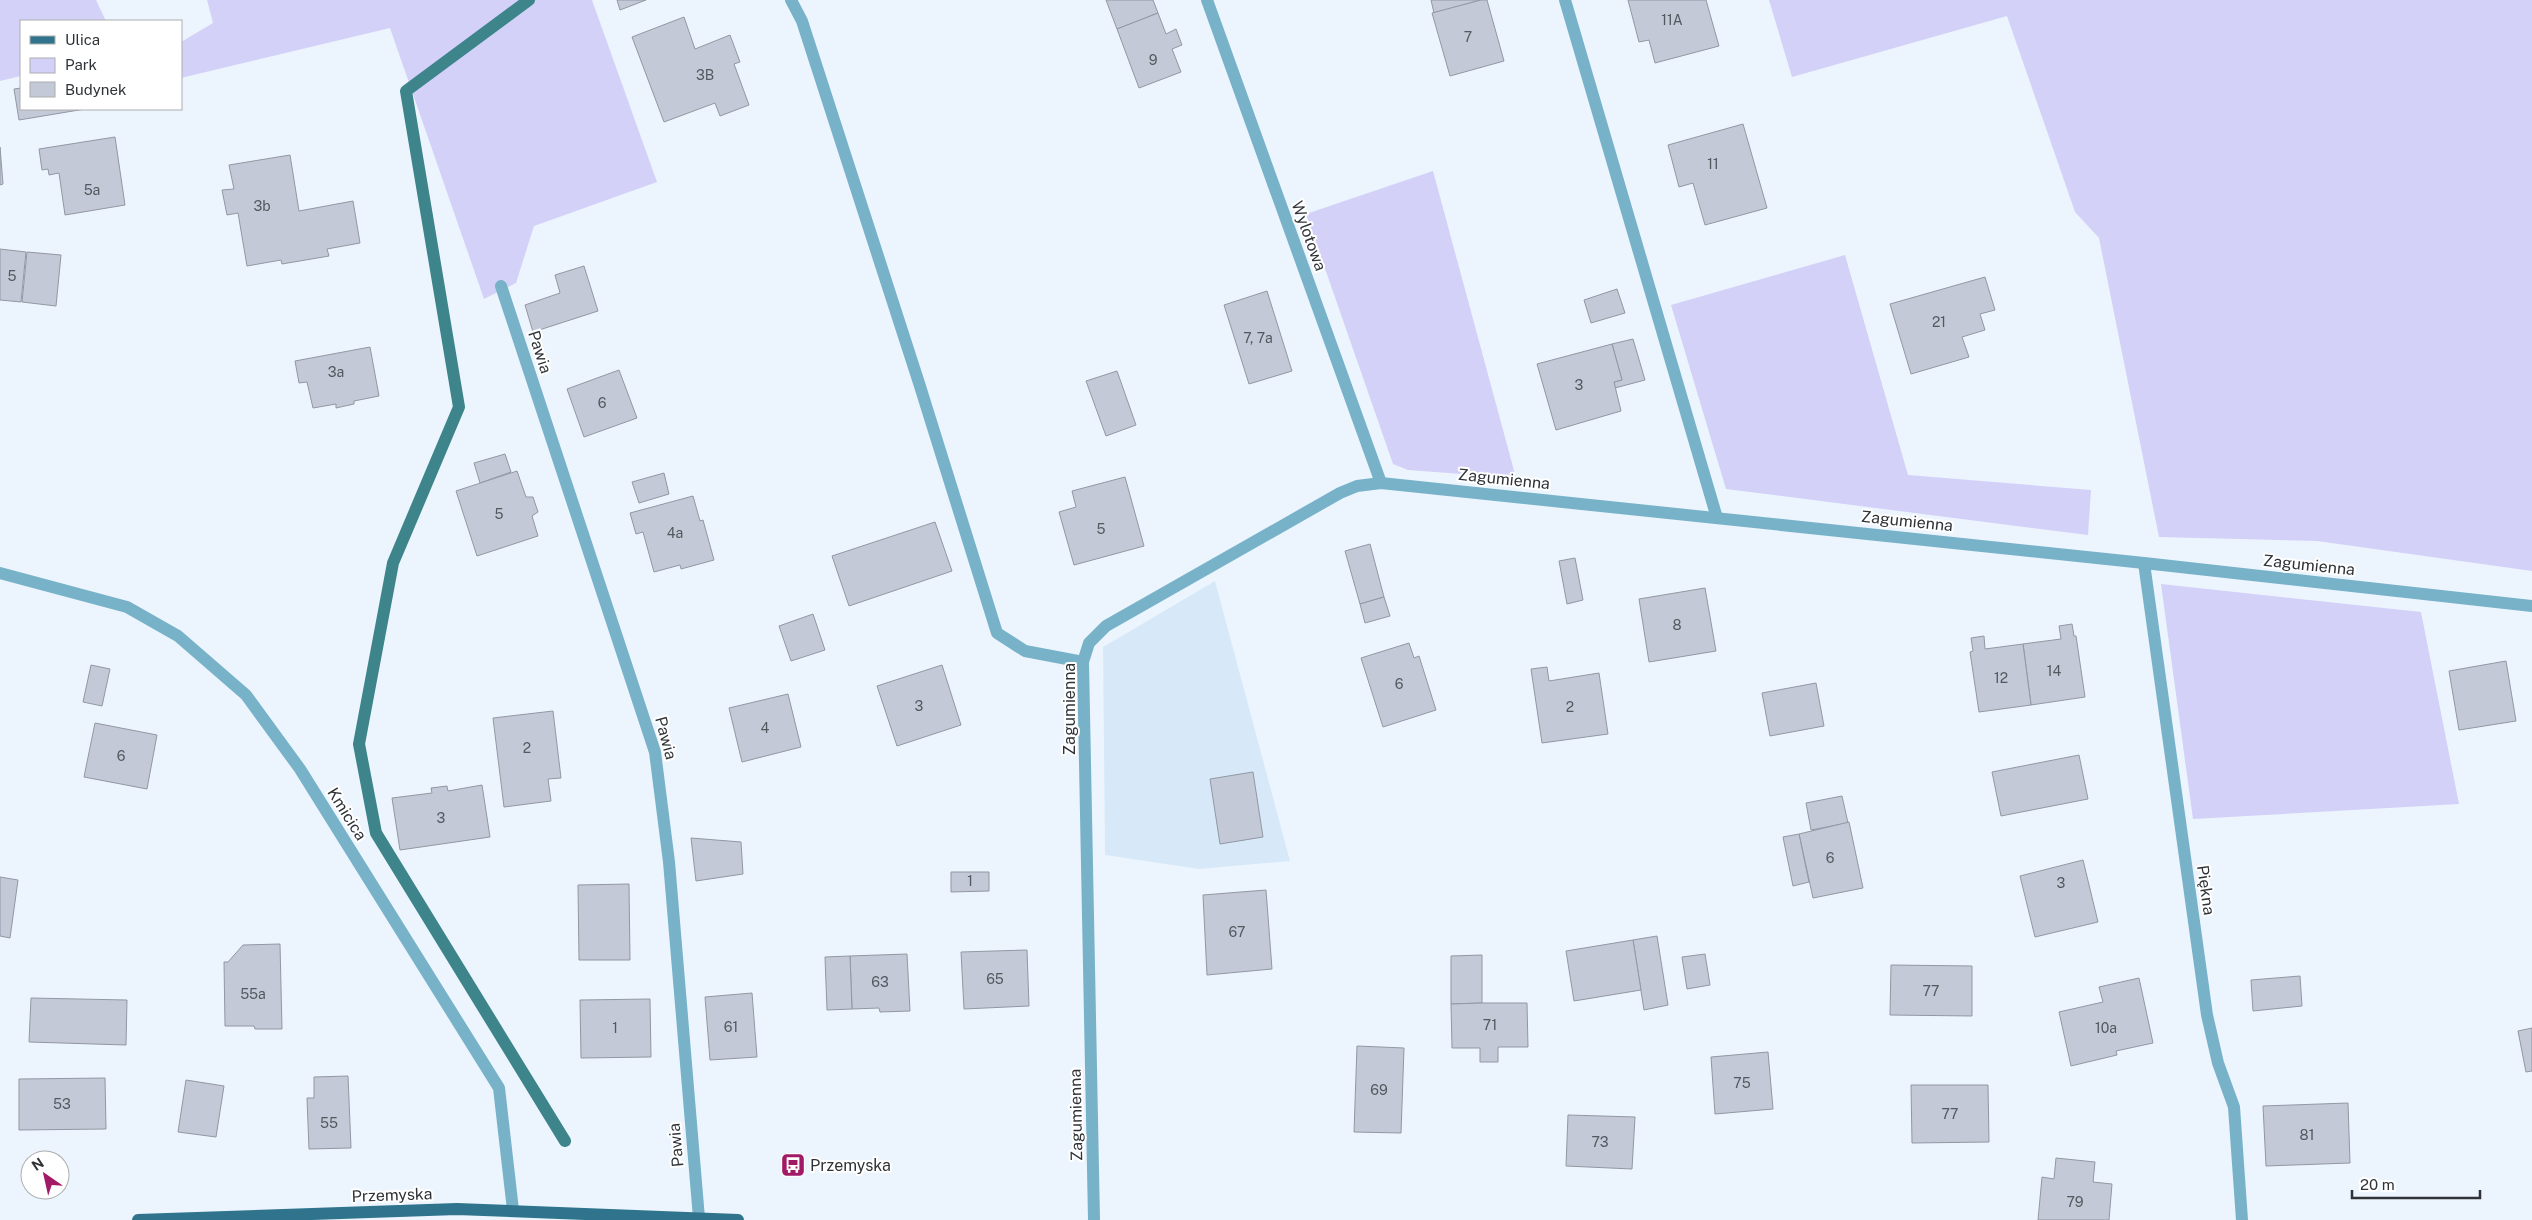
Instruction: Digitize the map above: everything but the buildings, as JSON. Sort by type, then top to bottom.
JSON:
[{"type":"main road","name":"Przemyska","points":[[138,1220],[448,1210],[513,1210],[738,1220]]},
{"type":"street","points":[[791,0],[802,21],[996,633],[1025,651],[1084,662]]},
{"type":"street","name":"Wylotowa","points":[[1207,0],[1381,483]]},
{"type":"street","points":[[1565,0],[1717,518]]},
{"type":"street","name":"Pawia","points":[[501,286],[656,752],[669,862],[699,1218]]},
{"type":"street","name":"Zagumienna","points":[[1094,1220],[1084,662],[1089,642],[1106,626],[1340,493],[1357,486],[1381,483],[2144,563],[2532,606]]},
{"type":"street","name":"Piękna","points":[[2144,563],[2207,1015],[2218,1064],[2234,1107],[2242,1220]]},
{"type":"street","name":"Kmicica","points":[[0,573],[127,607],[178,636],[246,695],[300,769],[499,1088],[513,1210]]},
{"type":"shaded area","points":[[1215,581],[1290,861],[1199,869],[1105,855],[1103,647]]},
{"type":"green space","points":[[0,0],[96,0],[106,20],[20,20],[20,76],[0,81]]},
{"type":"green space","points":[[207,0],[592,0],[657,182],[534,226],[516,283],[484,299],[390,28],[182,78],[182,41],[213,23]]},
{"type":"green space","points":[[1769,0],[2532,0],[2532,571],[2317,541],[2159,537],[2099,238],[2075,212],[2007,16],[1792,77]]},
{"type":"green space","points":[[1433,171],[1516,478],[1408,470],[1393,464],[1306,214]]},
{"type":"green space","points":[[1845,255],[1908,475],[2091,490],[2088,535],[1726,489],[1671,305]]},
{"type":"green space","points":[[2161,584],[2421,612],[2459,804],[2193,819]]},
{"type":"waterway","points":[[529,0],[406,91],[459,407],[393,563],[359,744],[376,833],[565,1141]]},
{"type":"place","name":"Przemyska","points":[[793,1165]]}]
